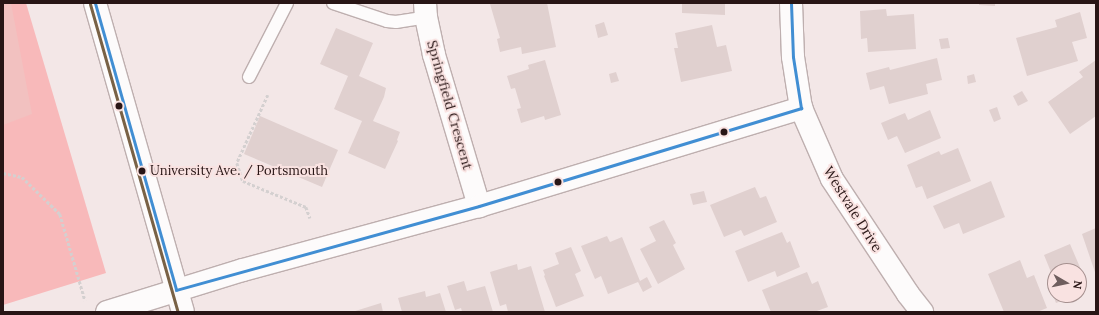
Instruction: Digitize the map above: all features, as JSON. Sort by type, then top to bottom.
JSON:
[{"type":"street","points":[[95,3],[183,312]]},
{"type":"street","name":"Westvale Drive","points":[[791,3],[793,56],[801,108],[832,179],[908,294],[922,312]]},
{"type":"street","name":"Springfield Crescent","points":[[426,10],[434,55],[479,206]]},
{"type":"street","points":[[107,312],[176,290],[479,206],[801,108]]},
{"type":"lane","points":[[249,77],[287,3]]},
{"type":"lane","points":[[333,3],[387,22],[396,22],[426,10]]},
{"type":"path","points":[[268,95],[237,163],[244,181],[306,207],[310,218]]},
{"type":"path","points":[[3,173],[22,177],[60,214],[86,305]]},
{"type":"shaded area","points":[[3,3],[26,3],[106,273],[3,305]]},
{"type":"shaded area","points":[[3,3],[11,3],[32,114],[3,125]]},
{"type":"building","points":[[547,3],[556,47],[522,54],[521,47],[500,52],[497,39],[500,38],[490,4]]},
{"type":"building","points":[[682,3],[725,3],[725,15],[682,13]]},
{"type":"building","points":[[979,3],[995,3],[995,6],[979,5]]},
{"type":"building","points":[[886,9],[887,16],[914,14],[916,49],[868,52],[867,38],[861,39],[860,11]]},
{"type":"building","points":[[1080,12],[1087,38],[1072,42],[1078,61],[1027,76],[1016,38],[1057,27],[1055,20]]},
{"type":"building","points":[[604,22],[608,35],[598,38],[595,25]]},
{"type":"building","points":[[712,25],[717,47],[726,45],[732,71],[681,82],[674,48],[678,48],[675,33]]},
{"type":"building","points":[[336,28],[373,43],[359,76],[386,88],[384,97],[373,121],[400,132],[398,141],[385,169],[348,153],[362,121],[334,109],[348,76],[320,64]]},
{"type":"building","points":[[948,38],[950,48],[941,49],[939,39]]},
{"type":"building","points":[[937,58],[942,80],[926,84],[928,94],[889,104],[884,86],[870,90],[866,73],[889,67],[890,70]]},
{"type":"building","points":[[545,60],[561,115],[545,120],[544,116],[521,123],[517,109],[521,108],[515,88],[511,89],[507,76],[529,69],[528,65]]},
{"type":"building","points":[[1096,60],[1096,116],[1070,134],[1048,102],[1083,77],[1079,72]]},
{"type":"building","points":[[616,72],[619,81],[611,83],[609,74]]},
{"type":"building","points":[[974,74],[976,82],[968,84],[967,76]]},
{"type":"building","points":[[1022,91],[1028,101],[1018,106],[1013,96]]},
{"type":"building","points":[[997,107],[1001,119],[994,122],[989,110]]},
{"type":"building","points":[[930,110],[941,138],[905,153],[897,136],[888,140],[881,123],[905,113],[908,120]]},
{"type":"building","points":[[260,116],[338,150],[322,187],[244,154]]},
{"type":"building","points":[[958,148],[971,181],[927,199],[922,186],[916,188],[907,165],[939,151],[941,155]]},
{"type":"building","points":[[991,181],[1005,217],[963,234],[959,223],[944,229],[933,206]]},
{"type":"building","points":[[755,187],[760,198],[766,196],[777,222],[744,236],[741,230],[724,237],[710,205]]},
{"type":"building","points":[[704,191],[707,202],[693,205],[690,194]]},
{"type":"building","points":[[664,220],[676,243],[673,245],[685,269],[658,284],[640,249],[656,241],[649,227]]},
{"type":"building","points":[[1096,228],[1096,275],[1082,234]]},
{"type":"building","points":[[782,232],[787,243],[790,241],[800,267],[777,277],[775,271],[748,282],[735,251]]},
{"type":"building","points":[[607,236],[610,242],[622,237],[640,281],[647,277],[652,287],[643,292],[638,282],[608,294],[601,276],[595,279],[581,246]]},
{"type":"building","points":[[1070,244],[1078,263],[1047,263],[1044,255]]},
{"type":"building","points":[[571,247],[581,271],[575,274],[584,296],[556,307],[543,270],[559,264],[555,253]]},
{"type":"building","points":[[1020,260],[1027,278],[1034,275],[1047,308],[1037,312],[1004,312],[988,274]]},
{"type":"building","points":[[517,264],[518,270],[531,266],[545,312],[508,312],[506,304],[500,306],[490,272]]},
{"type":"building","points":[[807,272],[812,284],[818,281],[828,307],[814,312],[771,312],[762,290]]},
{"type":"building","points":[[464,281],[467,291],[485,286],[493,312],[462,312],[461,308],[455,310],[447,286]]},
{"type":"building","points":[[425,291],[426,297],[440,293],[446,312],[402,312],[398,298]]},
{"type":"building","points":[[381,303],[383,312],[352,312]]},
{"type":"transit line","points":[[95,3],[176,290]]},
{"type":"transit line","points":[[791,3],[793,57],[801,108]]},
{"type":"transit line","points":[[90,4],[178,312]]},
{"type":"transit line","points":[[176,290],[479,206],[801,108]]},
{"type":"place","name":"University Ave. / Portsmouth","points":[[142,171]]}]
